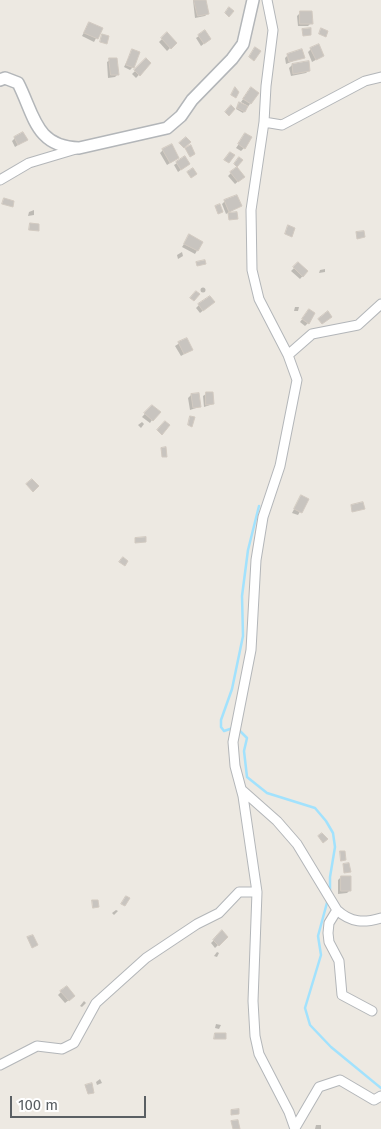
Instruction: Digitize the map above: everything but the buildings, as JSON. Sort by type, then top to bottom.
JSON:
[{"type":"street","points":[[0,180],[29,163],[79,148],[167,128],[181,116],[192,100],[232,59],[243,44],[253,0]]},
{"type":"street","points":[[267,0],[273,30],[266,86],[264,122],[251,210],[252,270],[259,299],[288,355],[297,380],[280,466],[263,517],[256,560],[251,650],[232,742],[235,766],[242,790],[257,892],[253,1001],[255,1036],[259,1054],[289,1112],[295,1129]]},
{"type":"street","points":[[264,122],[282,125],[365,81],[381,77]]},
{"type":"street","points":[[0,80],[5,78],[18,83],[34,123],[50,141],[65,148],[79,148]]},
{"type":"street","points":[[288,355],[312,334],[358,325],[381,304]]},
{"type":"street","points":[[242,790],[277,821],[297,844],[337,910],[345,918],[358,922],[381,918]]},
{"type":"street","points":[[0,1065],[37,1046],[62,1050],[74,1043],[96,1003],[146,958],[198,924],[219,913],[239,892],[257,892]]},
{"type":"street","points":[[337,910],[329,923],[328,933],[329,942],[339,961],[342,994],[372,1011]]},
{"type":"street","points":[[295,1129],[319,1086],[340,1080],[374,1100],[381,1096]]},
{"type":"waterway","points":[[233,728],[224,731],[221,727],[221,720],[232,689],[243,636],[242,596],[248,550],[259,506]]},
{"type":"waterway","points":[[238,729],[247,738],[244,751],[247,777],[267,793],[315,808],[333,833],[335,847],[330,877],[330,894]]},
{"type":"waterway","points":[[328,899],[318,936],[321,955],[305,1008],[310,1025],[331,1047],[381,1088]]}]
